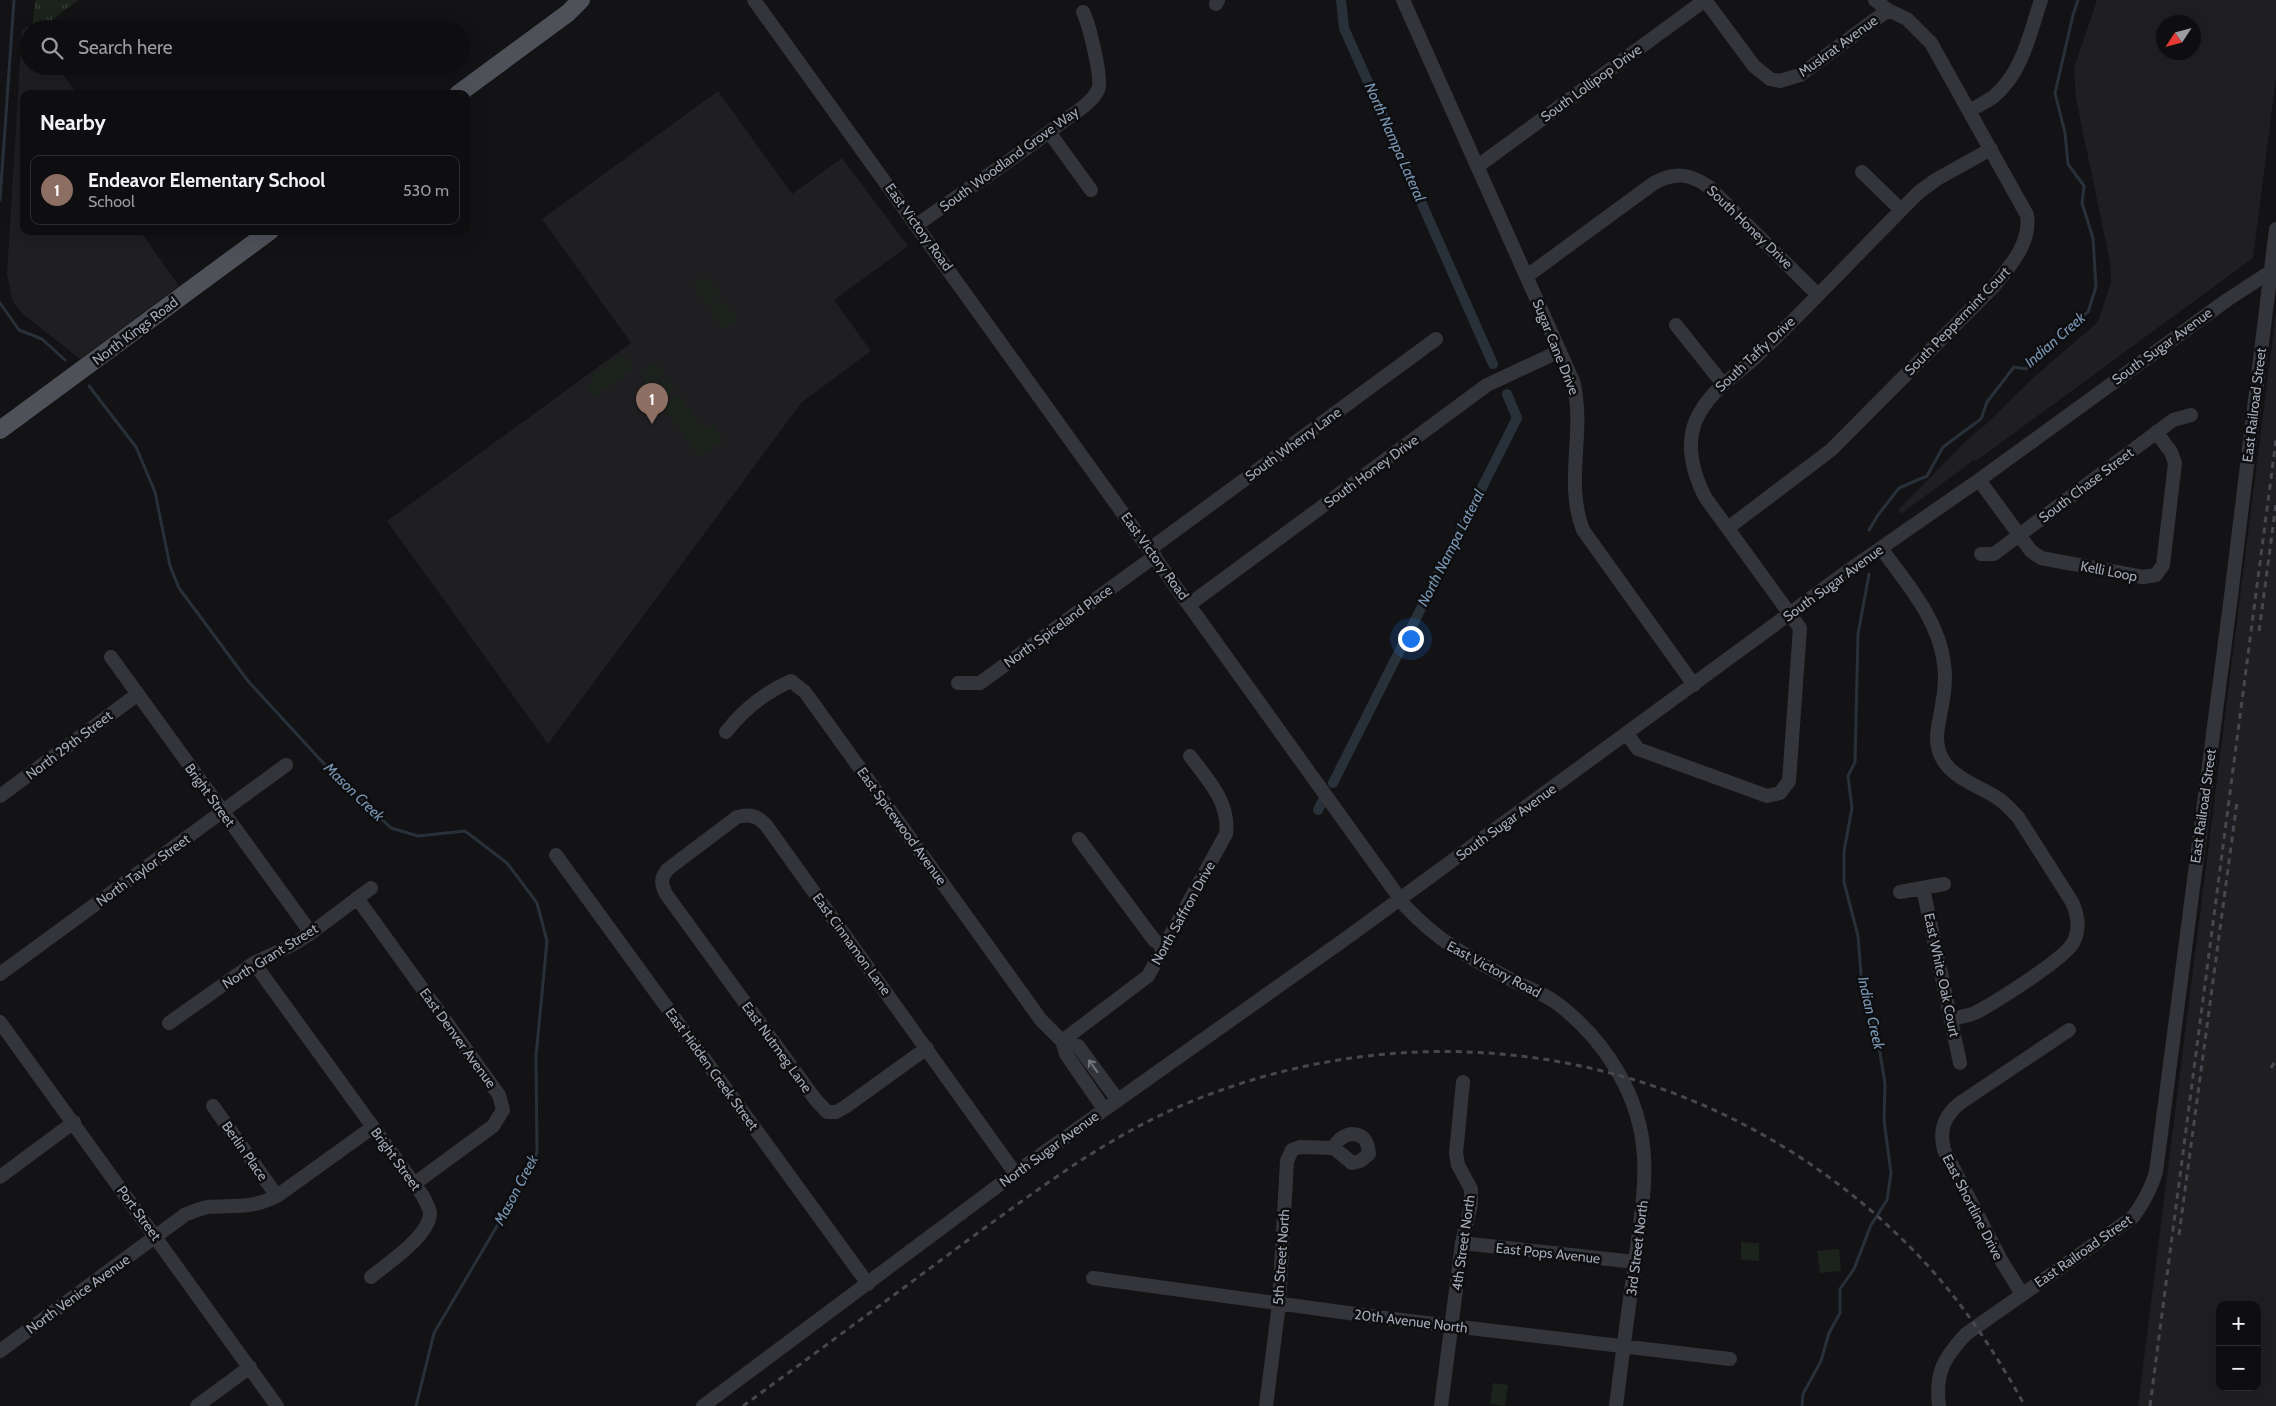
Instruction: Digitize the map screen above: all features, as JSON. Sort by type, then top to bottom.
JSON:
[{"type":"main road","points":[[568,13],[581,0]]},
{"type":"main road","points":[[463,90],[568,13],[592,0]]},
{"type":"main road","name":"North Kings Road","points":[[0,430],[265,235]]},
{"type":"street","name":"Sugar Cane Drive","points":[[1403,0],[1573,381],[1578,401],[1574,498],[1583,530],[1694,685]]},
{"type":"street","name":"South Lollipop Drive","points":[[1478,166],[1705,0]]},
{"type":"street","name":"Muskrat Avenue","points":[[1705,0],[1754,66],[1770,79],[1780,81],[1800,75],[1888,10]]},
{"type":"street","name":"South Peppermint Court","points":[[1728,528],[1831,450],[1994,286],[2008,268],[2026,237],[2027,215],[1931,43],[1906,19],[1888,10],[1875,0]]},
{"type":"street","points":[[1970,111],[1994,96],[2012,74],[2025,50],[2041,0]]},
{"type":"street","name":"East Victory Road","points":[[756,1],[1400,899],[1425,928],[1451,947],[1556,1002],[1584,1025],[1607,1053],[1628,1092]]},
{"type":"street","name":"South Woodland Grove Way","points":[[917,225],[1049,132],[1082,107],[1098,89],[1100,79],[1088,23],[1083,12]]},
{"type":"street","points":[[1049,132],[1090,190]]},
{"type":"street","name":"South Taffy Drive","points":[[1627,734],[1638,749],[1767,796],[1780,793],[1789,781],[1800,628],[1705,497],[1696,479],[1691,461],[1691,441],[1695,422],[1705,403],[1723,384],[1759,354],[1927,185],[1991,150]]},
{"type":"street","points":[[1862,172],[1901,210]]},
{"type":"street","name":"South Honey Drive","points":[[1527,276],[1654,183],[1666,177],[1687,175],[1710,187],[1817,294]]},
{"type":"street","name":"East Railroad Street","points":[[1939,1406],[1937,1388],[1947,1356],[1966,1334],[2132,1217],[2143,1203],[2156,1172],[2276,229]]},
{"type":"street","name":"South Sugar Avenue","points":[[1400,899],[1790,614],[2227,300],[2270,272]]},
{"type":"street","points":[[1676,325],[1723,384]]},
{"type":"street","name":"South Wherry Lane","points":[[1152,552],[1436,340]]},
{"type":"street","name":"South Honey Drive","points":[[1190,604],[1487,386],[1560,351]]},
{"type":"street","name":"South Chase Street","points":[[1981,554],[1994,554],[2156,432],[2174,420],[2191,415]]},
{"type":"street","name":"Kelli Loop","points":[[1979,480],[2030,551],[2041,558],[2143,577],[2156,575],[2163,565],[2175,468],[2171,452],[2156,432]]},
{"type":"street","points":[[1882,548],[1925,610],[1933,624],[1942,650],[1945,685],[1936,736],[1938,750],[1943,760],[1954,772],[1999,799],[2018,818],[2076,911],[2077,931],[2068,950],[2060,958],[1976,1013],[1951,1019]]},
{"type":"street","name":"North Spiceland Place","points":[[958,683],[980,683],[1152,552]]},
{"type":"street","name":"Bright Street","points":[[111,657],[311,933]]},
{"type":"street","name":"East Spicewood Avenue","points":[[726,732],[738,716],[775,688],[791,681],[805,692],[1041,1020],[1062,1041],[1078,1046],[1117,1099]]},
{"type":"street","name":"North 29th Street","points":[[0,796],[138,694]]},
{"type":"street","name":"North Saffron Drive","points":[[1062,1041],[1148,976],[1226,834],[1228,820],[1225,805],[1190,756]]},
{"type":"street","name":"North Taylor Street","points":[[0,974],[286,765]]},
{"type":"street","name":"East Cinnamon Lane","points":[[661,881],[662,875],[668,869],[737,818],[749,814],[758,817],[766,825],[927,1048],[1015,1173]]},
{"type":"street","points":[[1079,839],[1154,940],[1165,947]]},
{"type":"street","name":"East Hidden Creek Street","points":[[556,855],[868,1284]]},
{"type":"street","name":"East Nutmeg Lane","points":[[661,881],[662,887],[672,902],[815,1099],[827,1112],[836,1112],[845,1107],[927,1048]]},
{"type":"street","points":[[1900,892],[1944,884]]},
{"type":"street","name":"North Grant Street","points":[[169,1022],[254,963],[311,933],[370,888]]},
{"type":"street","name":"East White Oak Court","points":[[1923,888],[1960,1063]]},
{"type":"street","name":"East Denver Avenue","points":[[357,898],[499,1095],[503,1110],[493,1126],[414,1184]]},
{"type":"street","name":"North Sugar Avenue","points":[[703,1406],[1015,1173],[1400,899]]},
{"type":"street","name":"Bright Street","points":[[254,963],[414,1184],[430,1212],[428,1223],[419,1236],[371,1277]]},
{"type":"street","name":"Port Street","points":[[0,1022],[278,1406]]},
{"type":"street","name":"East Shortline Drive","points":[[2022,1294],[2002,1262],[1944,1150],[1941,1140],[1942,1128],[1946,1116],[1960,1103],[2069,1030]]},
{"type":"street","name":"East Spicewood Avenue","points":[[1062,1041],[1066,1054],[1104,1109]]},
{"type":"street","name":"4th Street North","points":[[1441,1406],[1462,1243],[1471,1204],[1472,1190],[1458,1165],[1456,1153],[1463,1082]]},
{"type":"street","name":"3rd Street North","points":[[1616,1406],[1643,1203],[1644,1157],[1636,1114],[1628,1092]]},
{"type":"street","name":"Berlin Place","points":[[213,1106],[277,1196]]},
{"type":"street","points":[[0,1177],[74,1122]]},
{"type":"street","name":"North Venice Avenue","points":[[0,1351],[186,1214],[207,1207],[242,1208],[262,1204],[277,1196],[373,1127]]},
{"type":"street","name":"5th Street North","points":[[1266,1406],[1279,1304],[1287,1161],[1292,1150],[1300,1147],[1334,1148]]},
{"type":"street","name":"East Pops Avenue","points":[[1462,1243],[1635,1262]]},
{"type":"street","name":"20th Avenue North","points":[[1093,1278],[1451,1326],[1730,1358]]},
{"type":"street","points":[[197,1406],[250,1367]]},
{"type":"shaded area","points":[[2097,0],[2276,0],[2276,78],[2253,258],[1901,514],[1898,510],[1970,437],[2034,377],[2098,322],[2111,282],[2110,262],[2076,99],[2074,68]]},
{"type":"shaded area","points":[[20,63],[20,75],[63,75],[74,90],[20,90],[20,235],[143,235],[179,286],[80,359],[24,315],[13,302],[7,274]]},
{"type":"shaded area","points":[[718,91],[792,194],[842,158],[908,246],[834,300],[871,351],[802,402],[548,744],[387,521],[631,343],[542,219]]},
{"type":"shaded area","points":[[2276,312],[2276,1406],[2138,1406]]},
{"type":"green space","points":[[35,0],[78,0],[52,20],[33,20]]},
{"type":"green space","points":[[707,277],[720,294],[718,299],[708,305],[705,304],[693,286],[702,278]]},
{"type":"green space","points":[[719,301],[725,302],[737,318],[735,322],[726,328],[722,327],[710,311],[712,306]]},
{"type":"green space","points":[[623,354],[634,369],[594,396],[587,386],[594,381],[591,376]]},
{"type":"green space","points":[[655,362],[664,374],[648,386],[640,374]]},
{"type":"green space","points":[[666,378],[675,390],[660,401],[651,390]]},
{"type":"green space","points":[[678,394],[704,430],[712,424],[723,440],[700,457],[662,405]]},
{"type":"green space","points":[[1741,1242],[1759,1243],[1759,1261],[1741,1260]]},
{"type":"green space","points":[[1839,1249],[1841,1271],[1820,1273],[1817,1251]]},
{"type":"green space","points":[[1493,1383],[1508,1385],[1505,1406],[1490,1404]]},
{"type":"waterway","name":"Mason Creek","points":[[0,200],[14,0]]},
{"type":"waterway","name":"North Nampa Lateral","points":[[1341,0],[1344,28],[1493,364]]},
{"type":"waterway","name":"Indian Creek","points":[[1869,530],[1899,488],[1927,476],[1943,447],[1981,419],[1987,402],[2014,367],[2026,369],[2063,330],[2088,312],[2096,287],[2093,238],[2082,203],[2084,186],[2068,164],[2065,133],[2055,93],[2078,0]]},
{"type":"waterway","name":"Mason Creek","points":[[0,303],[19,330],[42,339],[65,360]]},
{"type":"waterway","name":"Mason Creek","points":[[89,386],[136,447],[155,492],[170,566],[179,588],[248,681],[327,767],[391,828],[418,836],[465,831],[507,863],[537,903],[547,941],[536,1056],[537,1152],[530,1170],[434,1333],[416,1406]]},
{"type":"waterway","name":"North Nampa Lateral","points":[[1333,783],[1517,418],[1507,394]]},
{"type":"waterway","name":"Indian Creek","points":[[1802,1406],[1803,1394],[1821,1361],[1829,1333],[1840,1313],[1840,1289],[1854,1269],[1871,1225],[1887,1200],[1891,1173],[1884,1120],[1885,1084],[1878,1040],[1862,987],[1858,936],[1844,882],[1844,851],[1852,808],[1848,776],[1855,762],[1858,634],[1869,574]]},
{"type":"waterway","name":"North Nampa Lateral","points":[[1318,810],[1322,802]]},
{"type":"railway","points":[[2150,1406],[2276,440]]},
{"type":"railway","points":[[2259,631],[2276,504]]},
{"type":"railway","points":[[2179,1235],[2237,802]]},
{"type":"railway","points":[[743,1406],[1045,1184],[1101,1148],[1159,1116],[1190,1102],[1285,1071],[1382,1054],[1479,1052],[1575,1065],[1668,1091],[1756,1131],[1839,1184],[1914,1251],[1946,1287],[1988,1344],[2025,1406]]},
{"type":"railway","points":[[2271,1068],[2276,1060]]},
{"type":"place","name":"Endeavor Elementary School","points":[[652,424]]}]
